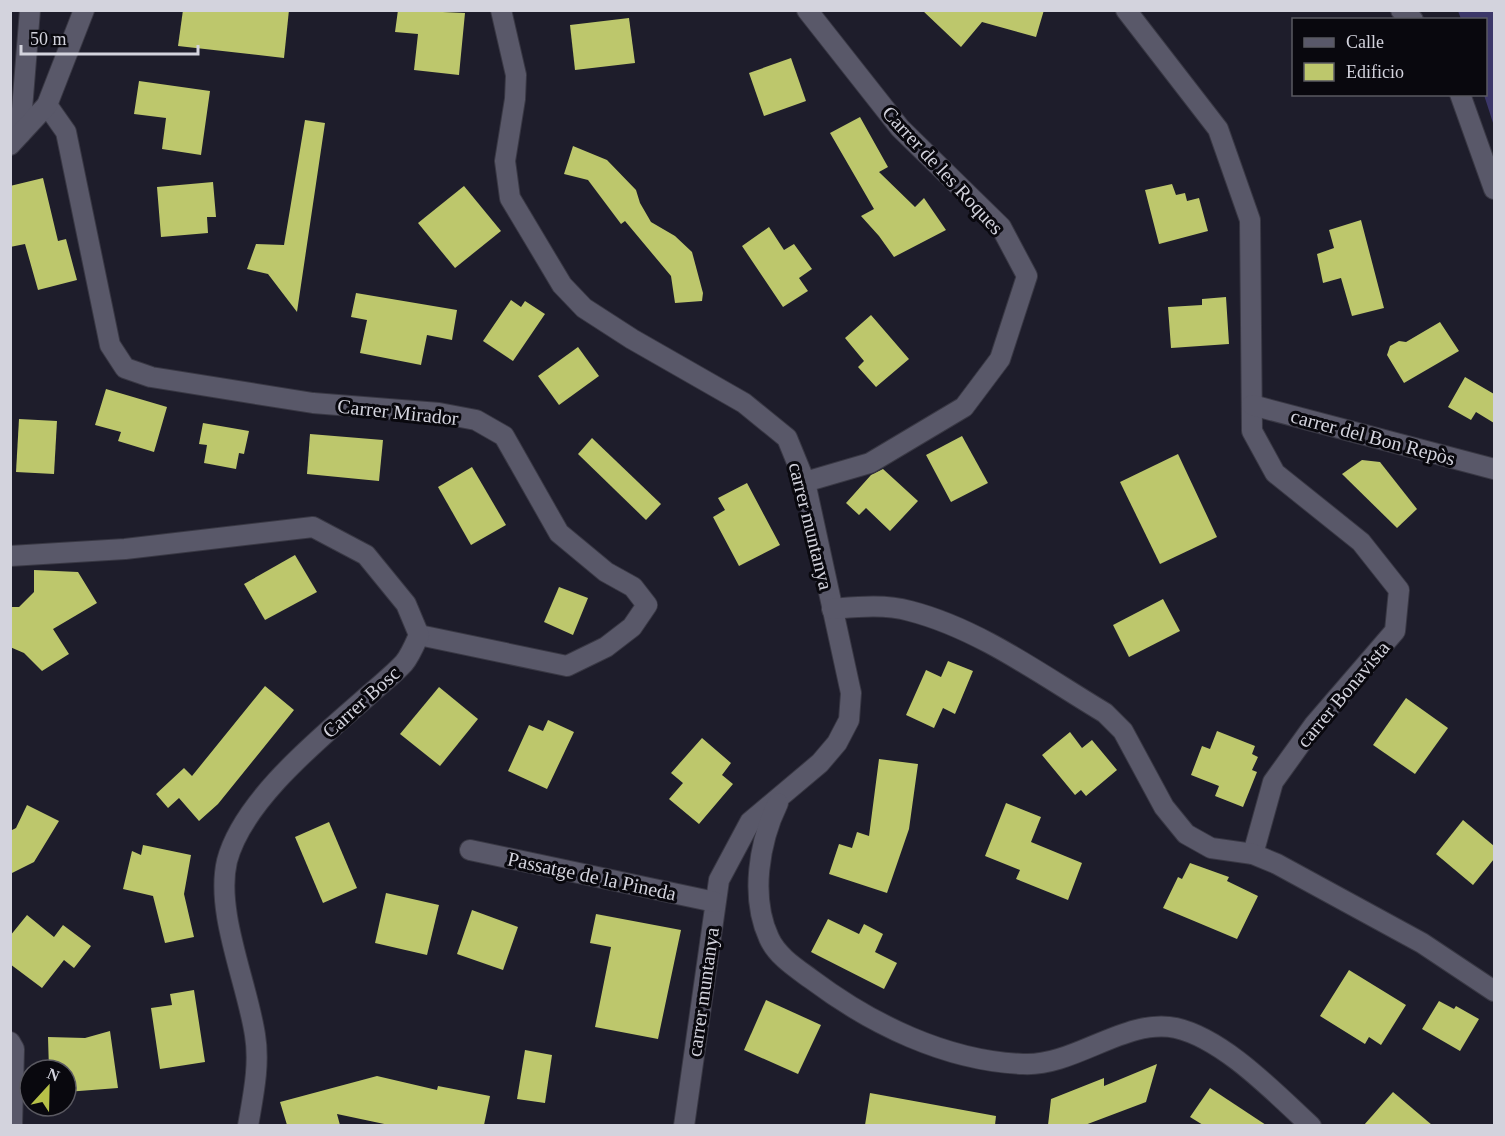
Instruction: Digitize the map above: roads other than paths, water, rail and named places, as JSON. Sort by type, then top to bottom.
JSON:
[{"type":"street","points":[[15,140],[30,10]]},
{"type":"street","points":[[15,140],[47,105],[84,10]]},
{"type":"street","name":"carrer muntanya","points":[[501,10],[516,75],[505,161],[510,198],[561,285],[584,308],[632,339],[744,403],[787,438],[805,482],[851,693],[849,720],[837,743],[750,822],[718,880],[684,1125]]},
{"type":"street","name":"Carrer de les Roques","points":[[805,482],[870,463],[964,407],[1000,358],[1028,276],[1001,227],[900,128],[807,10]]},
{"type":"street","points":[[1126,10],[1218,129],[1250,220],[1252,405]]},
{"type":"street","points":[[1461,96],[1494,189]]},
{"type":"street","name":"Carrer Mirador","points":[[47,105],[66,132],[110,345],[125,368],[151,377],[313,403],[439,413],[476,420],[504,436],[559,533],[606,572],[633,586],[647,605],[632,627],[606,647],[567,666],[419,635]]},
{"type":"street","name":"carrer del Bon Repòs","points":[[1252,405],[1494,469]]},
{"type":"street","name":"carrer Bonavista","points":[[1252,405],[1252,431],[1275,473],[1360,542],[1399,590],[1395,631],[1314,725],[1273,782],[1253,854]]},
{"type":"street","points":[[10,556],[125,549],[313,527],[366,555],[406,604],[419,635]]},
{"type":"street","points":[[832,609],[870,606],[909,610],[968,632],[1105,713],[1123,731],[1164,807],[1186,834],[1211,848],[1253,854],[1276,864],[1422,943],[1494,991]]},
{"type":"street","name":"Carrer Bosc","points":[[248,1125],[257,1062],[255,1036],[226,915],[224,891],[227,862],[236,835],[252,811],[292,765],[405,662],[419,635]]},
{"type":"street","points":[[781,796],[767,825],[757,906],[770,941],[789,963],[847,1006],[901,1034],[968,1055],[1024,1065],[1050,1061],[1155,1026],[1177,1028],[1238,1060],[1311,1125]]},
{"type":"street","name":"Passatge de la Pineda","points":[[470,850],[715,902]]},
{"type":"street","points":[[10,1042],[14,1048],[12,1125]]}]
